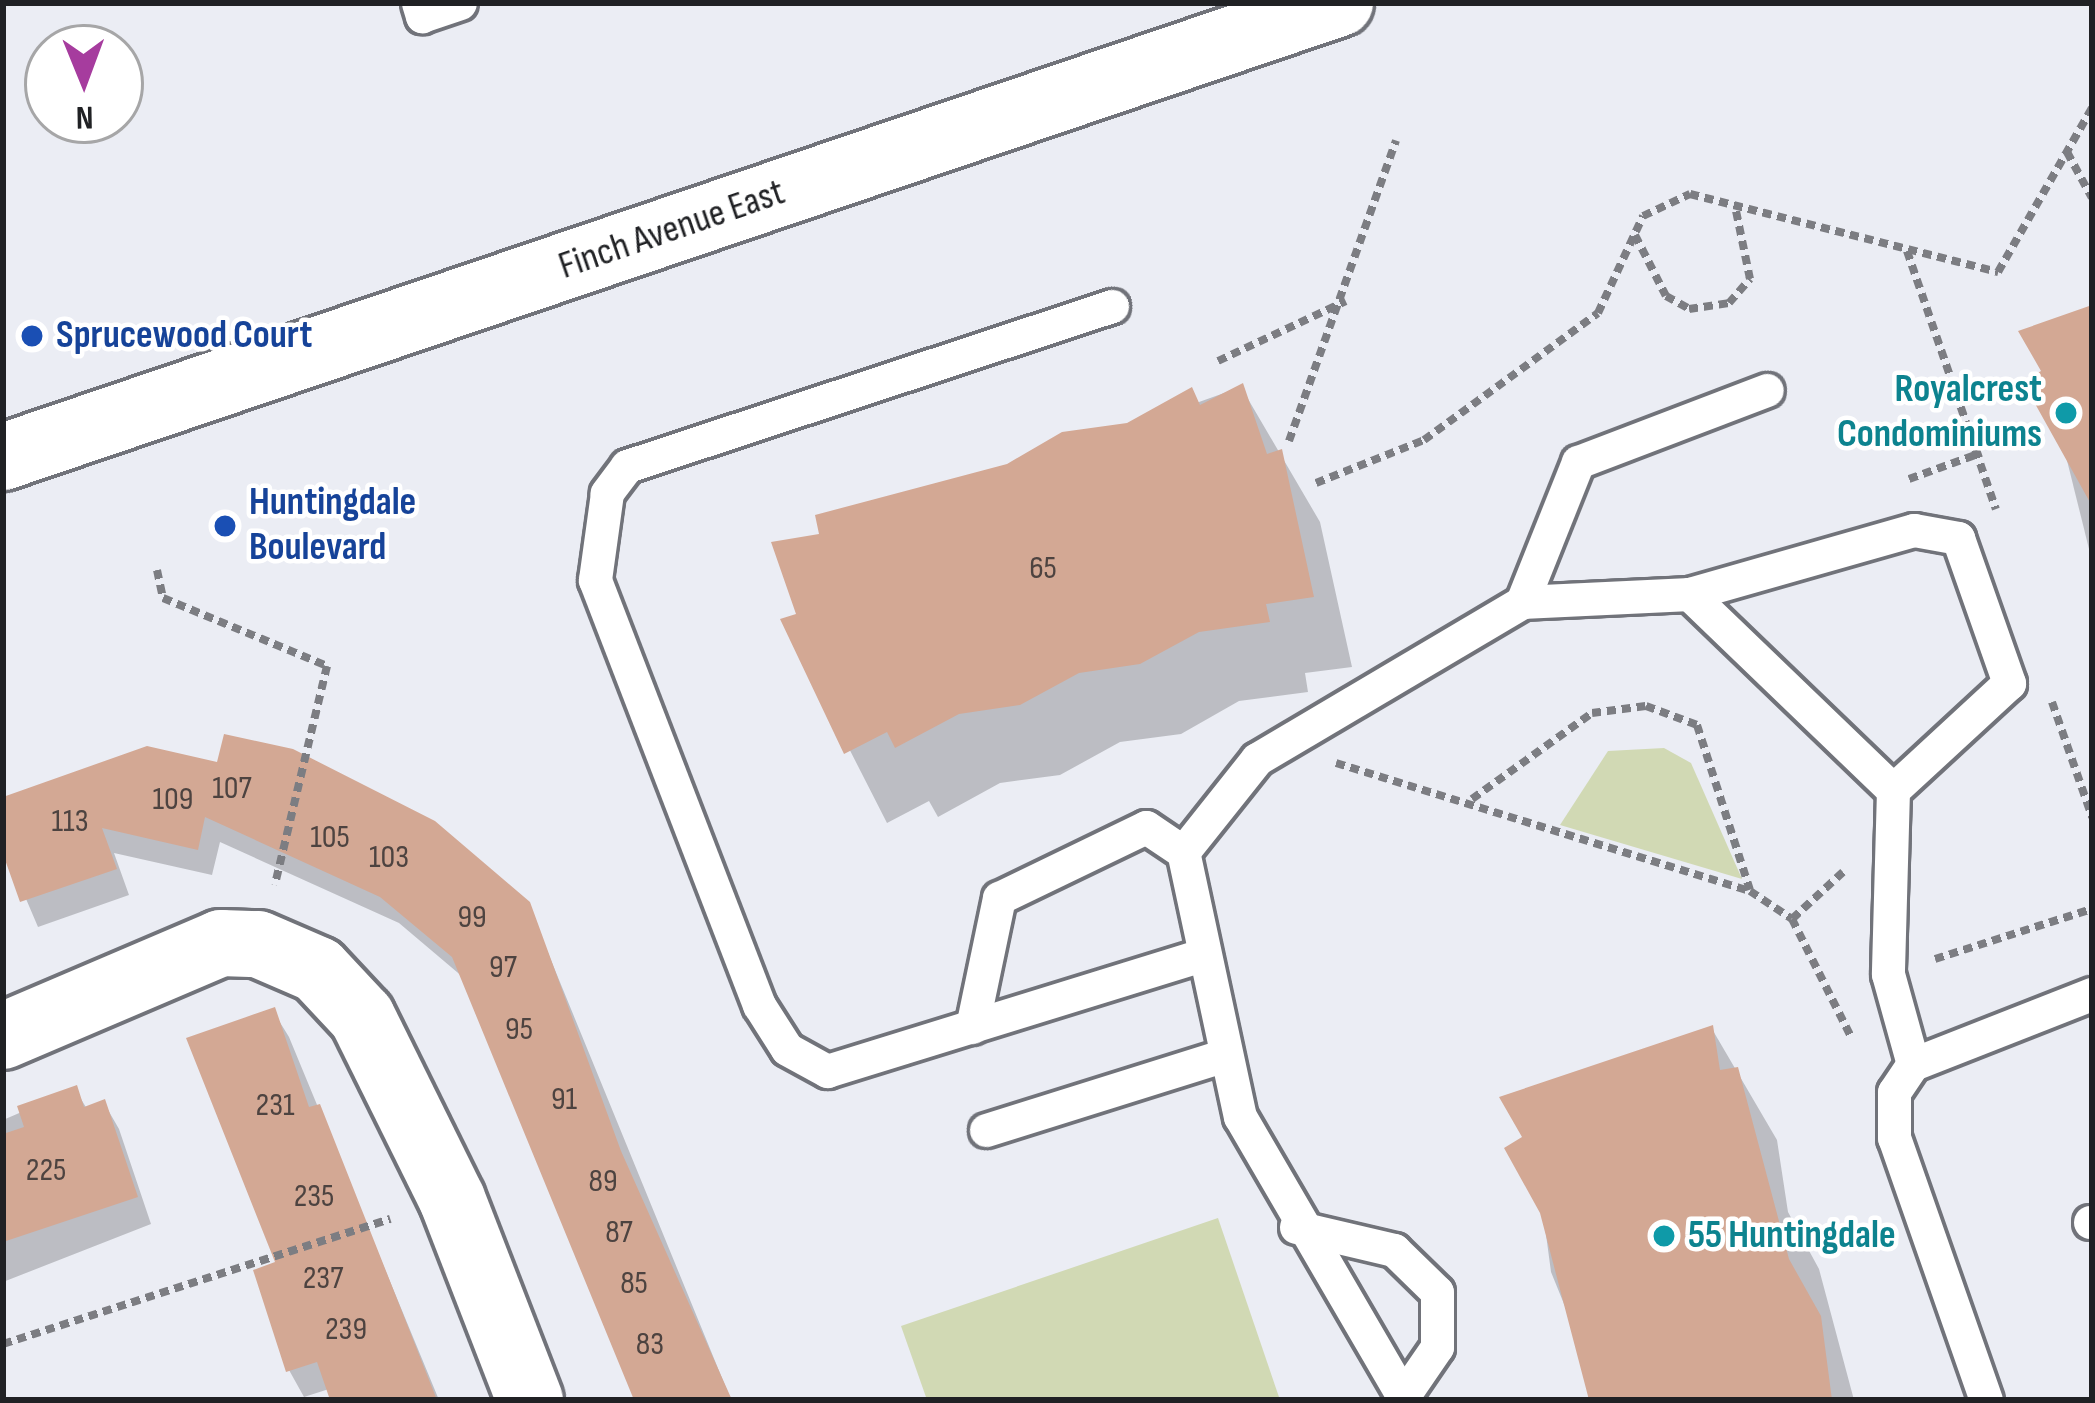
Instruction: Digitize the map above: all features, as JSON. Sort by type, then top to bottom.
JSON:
[{"type":"main road","name":"Finch Avenue East","points":[[3,457],[1340,3]]},
{"type":"main road","points":[[3,1036],[176,954],[258,944],[318,970],[356,1009],[452,1199],[530,1400]]},
{"type":"lane","points":[[418,3],[422,16],[460,3]]},
{"type":"lane","points":[[1112,306],[627,466],[607,493],[595,580],[758,1005],[788,1049],[827,1071],[1204,954]]},
{"type":"lane","points":[[1522,602],[1578,462],[1766,390]]},
{"type":"lane","points":[[1183,852],[1256,758],[1522,602],[1689,594],[1914,530],[1958,538],[2009,683],[1893,790],[1888,974],[1912,1064]]},
{"type":"lane","points":[[1689,594],[1893,790]]},
{"type":"lane","points":[[972,1027],[998,898],[1146,827],[1183,852],[1240,1118],[1296,1227],[1405,1398],[1438,1348],[1436,1292],[1394,1250],[1296,1227]]},
{"type":"lane","points":[[1986,1400],[1894,1138],[1894,1092],[1912,1064],[2092,994]]},
{"type":"lane","points":[[986,1130],[1226,1055]]},
{"type":"path","points":[[1316,483],[1424,440],[1598,313],[1642,216],[1690,194],[1998,272],[2092,108]]},
{"type":"path","points":[[1289,442],[1347,300],[1396,142]]},
{"type":"path","points":[[2067,152],[2092,198]]},
{"type":"path","points":[[1635,234],[1666,296],[1689,310],[1729,303],[1750,279],[1735,206]]},
{"type":"path","points":[[1906,249],[1981,453]]},
{"type":"path","points":[[1218,361],[1347,300]]},
{"type":"path","points":[[157,570],[163,598],[327,666],[258,944]]},
{"type":"path","points":[[1472,799],[1592,713],[1646,706],[1697,725],[1750,891]]},
{"type":"path","points":[[1295,736],[1347,770],[1472,799],[1750,891],[1792,919]]},
{"type":"path","points":[[1888,974],[2092,909]]},
{"type":"path","points":[[3,1344],[452,1199]]},
{"type":"green space","points":[[1664,748],[1691,763],[1742,879],[1560,825],[1608,751]]},
{"type":"green space","points":[[1218,1218],[1280,1400],[927,1400],[901,1326]]},
{"type":"building","name":"Royalcrest Condominiums","points":[[2092,305],[2092,506],[2023,382],[2041,371],[2018,331]]},
{"type":"building","points":[[1243,383],[1267,454],[1282,449],[1314,597],[1266,604],[1270,622],[1199,632],[1140,664],[1079,673],[1020,705],[959,714],[895,748],[887,732],[844,754],[780,619],[796,614],[771,542],[819,534],[815,515],[1007,464],[1062,432],[1127,423],[1192,387],[1200,405]]},
{"type":"building","points":[[224,734],[293,749],[435,821],[530,902],[621,1151],[732,1400],[634,1400],[452,957],[380,897],[205,817],[198,850],[102,828],[117,869],[20,902],[3,854],[3,797],[147,746],[217,762]]},
{"type":"building","points":[[275,1007],[309,1107],[320,1104],[437,1400],[330,1400],[317,1362],[286,1372],[253,1270],[275,1262],[186,1038]]},
{"type":"building","name":"55 Huntingdale","points":[[1713,1025],[1720,1070],[1738,1067],[1789,1259],[1821,1316],[1832,1400],[1589,1400],[1540,1213],[1504,1148],[1522,1137],[1499,1097]]},
{"type":"building","points":[[77,1085],[84,1107],[105,1099],[138,1197],[3,1242],[3,1134],[24,1127],[17,1106]]},
{"type":"place","name":"Sprucewood Court","points":[[32,336]]},
{"type":"place","name":"Royalcrest Condominiums","points":[[2066,413]]},
{"type":"place","name":"Huntingdale Boulevard","points":[[225,526]]},
{"type":"place","name":"55 Huntingdale","points":[[1664,1236]]}]
